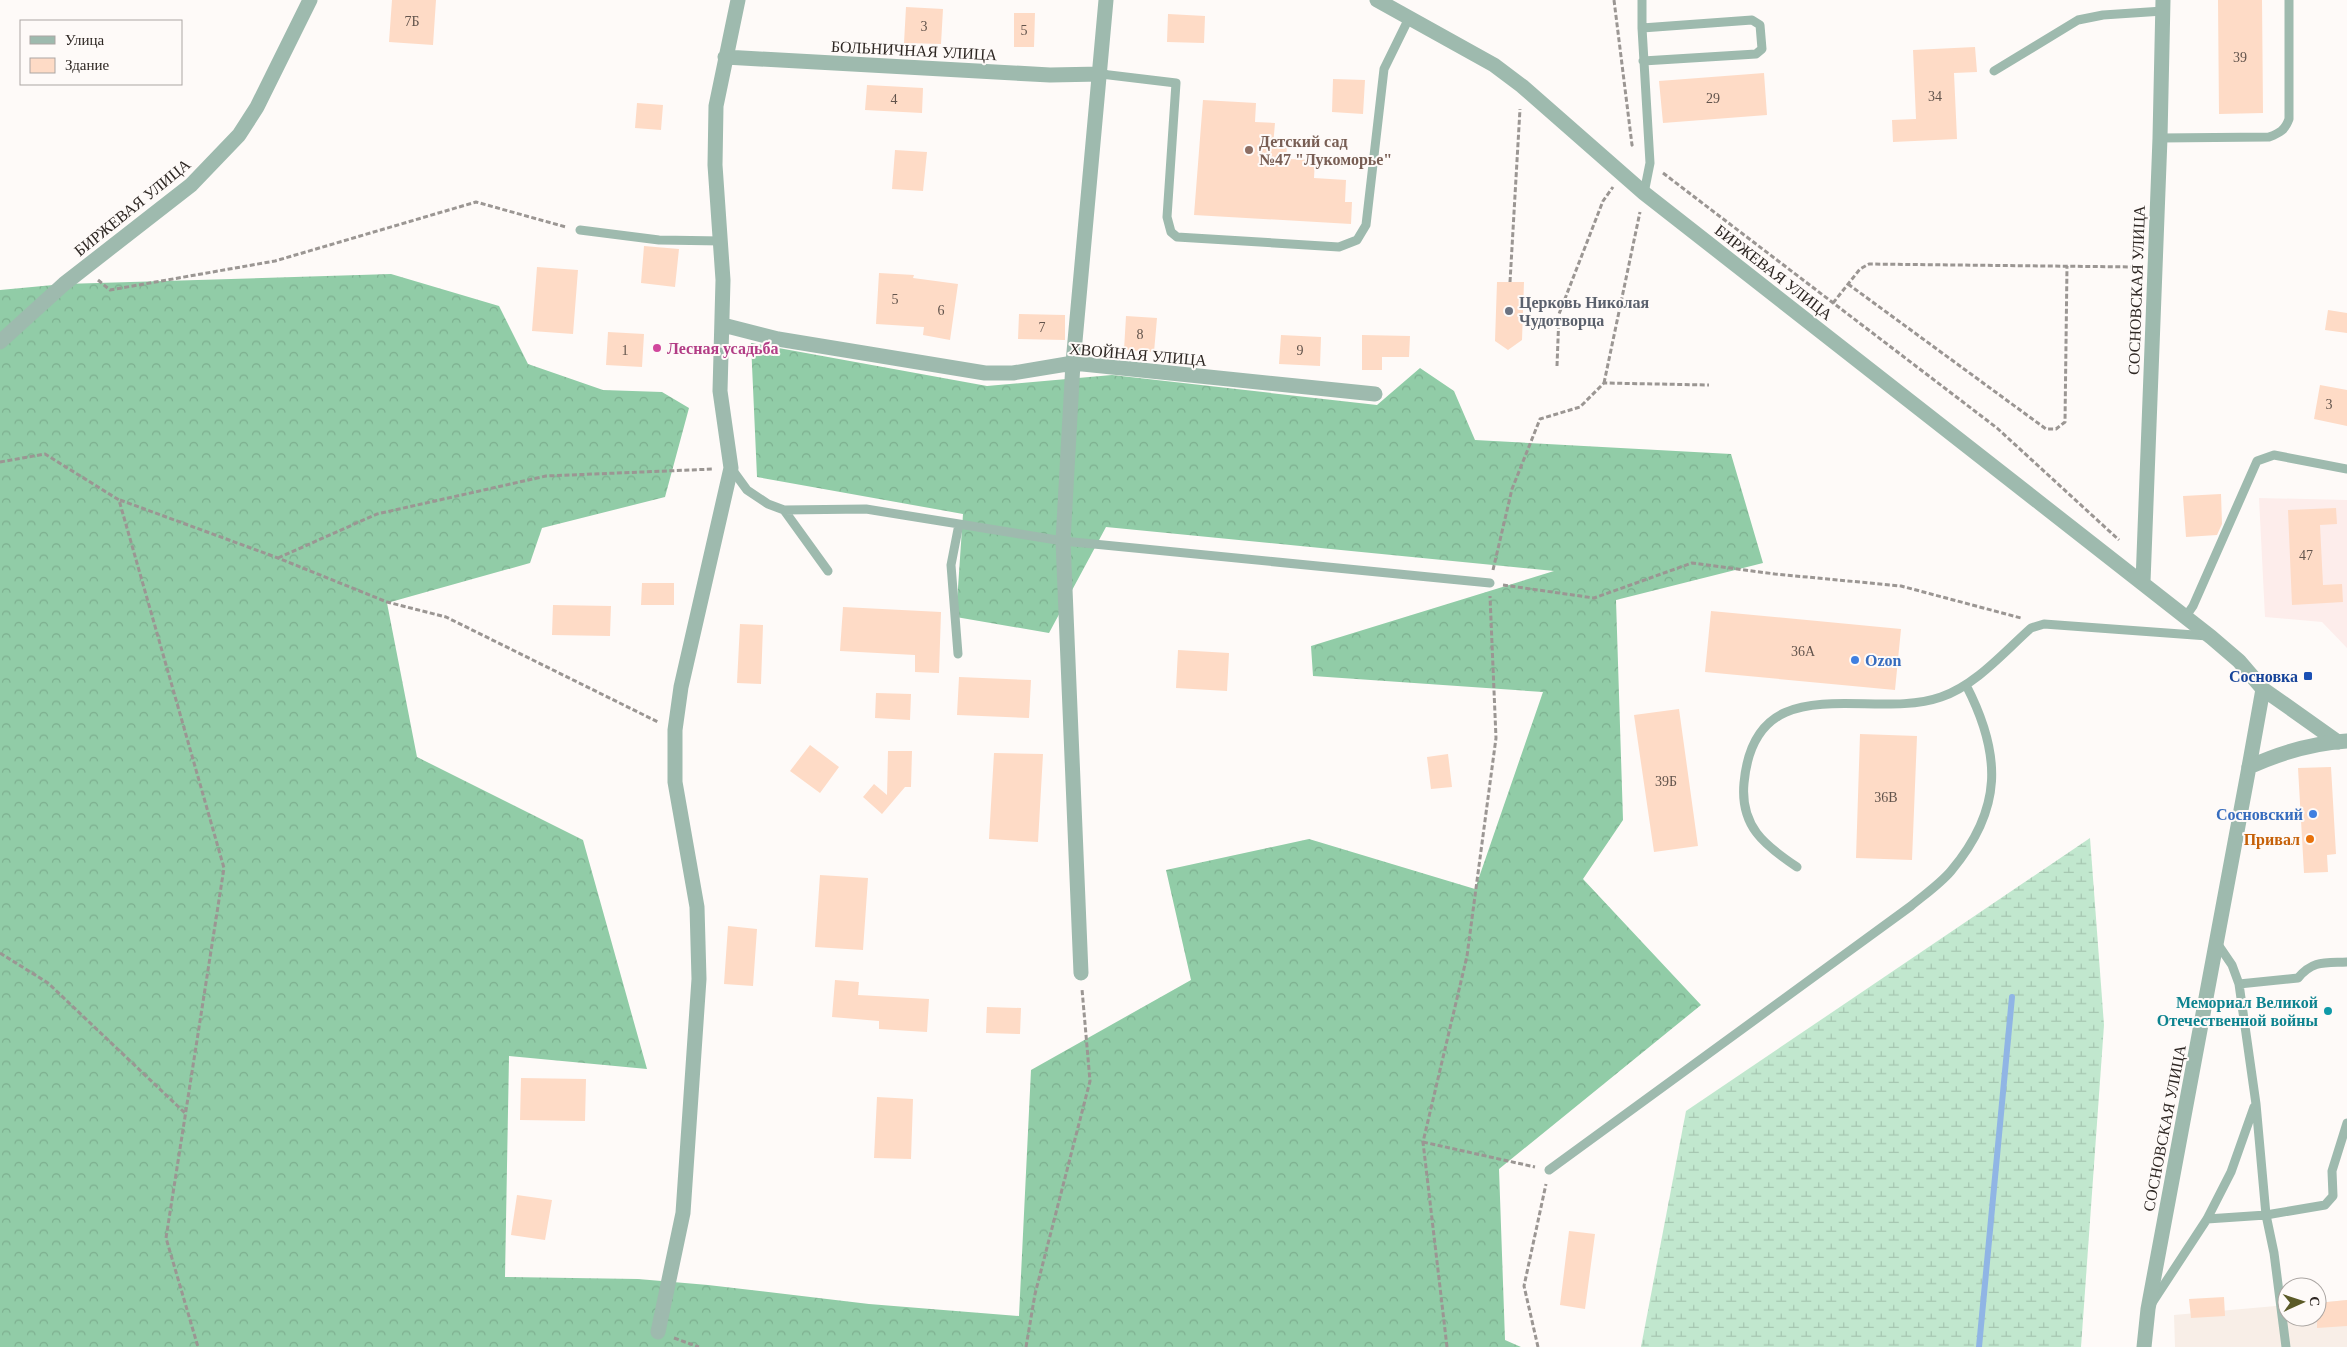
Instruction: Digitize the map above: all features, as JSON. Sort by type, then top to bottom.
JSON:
[{"type":"street","name":"БИРЖЕВАЯ УЛИЦА","points":[[0,342],[64,284],[190,185],[239,135],[257,107],[310,0]]},
{"type":"street","points":[[658,1332],[683,1213],[699,978],[697,907],[675,782],[675,730],[681,686],[731,468],[720,391],[723,325],[722,241],[715,165],[716,106],[724,57],[738,0]]},
{"type":"street","points":[[1081,973],[1063,541],[1073,363],[1101,74],[1106,0]]},
{"type":"street","name":"БИРЖЕВАЯ УЛИЦА","points":[[1377,0],[1494,65],[1522,86],[1623,172],[1644,193],[2186,616],[2239,661],[2264,689],[2342,742]]},
{"type":"street","name":"СОСНОВСКАЯ УЛИЦА","points":[[2143,582],[2160,138],[2163,6]]},
{"type":"street","name":"БОЛЬНИЧНАЯ УЛИЦА","points":[[724,57],[1050,75],[1101,74]]},
{"type":"street","name":"ХВОЙНАЯ УЛИЦА","points":[[723,325],[778,339],[985,373],[1013,373],[1073,363],[1375,394]]},
{"type":"street","name":"СОСНОВСКАЯ УЛИЦА","points":[[2144,1347],[2148,1309],[2264,689]]},
{"type":"street","points":[[2249,768],[2270,758],[2302,748],[2342,742]]},
{"type":"lane","points":[[1642,0],[1643,61],[1650,163],[1644,193]]},
{"type":"lane","points":[[2160,138],[2270,137],[2285,128],[2289,119],[2289,0]]},
{"type":"lane","points":[[1994,70],[2078,20],[2163,6]]},
{"type":"lane","points":[[1101,74],[1176,83],[1167,217],[1171,232],[1177,237],[1339,247],[1357,240],[1366,225],[1384,69],[1409,18]]},
{"type":"lane","points":[[1642,28],[1752,20],[1760,25],[1762,49],[1756,54],[1643,61]]},
{"type":"lane","points":[[580,230],[642,239],[722,241]]},
{"type":"lane","points":[[2186,616],[2193,606],[2258,461],[2274,455],[2347,469]]},
{"type":"lane","points":[[731,468],[746,490],[768,504],[784,510],[866,509],[1063,541],[1490,583]]},
{"type":"lane","points":[[784,510],[828,571]]},
{"type":"lane","points":[[958,654],[952,565],[959,524]]},
{"type":"lane","points":[[1797,867],[1770,849],[1757,835],[1746,815],[1743,793],[1746,767],[1754,743],[1771,722],[1793,709],[1820,703],[1917,703],[1942,697],[1966,685],[2031,628],[2044,624],[2211,637]]},
{"type":"lane","points":[[1549,1170],[1911,906],[1950,872],[1987,814],[1992,792],[1991,758],[1981,714],[1966,685]]},
{"type":"lane","points":[[2217,943],[2232,965],[2239,984],[2256,1104],[2266,1215],[2274,1253],[2286,1347]]},
{"type":"lane","points":[[2239,984],[2298,978],[2308,966],[2314,964],[2347,962]]},
{"type":"lane","points":[[2148,1309],[2207,1219],[2231,1172],[2256,1104]]},
{"type":"lane","points":[[2207,1219],[2266,1215],[2325,1205],[2333,1196],[2332,1171],[2347,1123]]},
{"type":"path","points":[[1614,0],[1632,145],[1650,163],[1997,428],[2121,542]]},
{"type":"path","points":[[1510,282],[1522,86]]},
{"type":"path","points":[[1556,366],[1559,314],[1604,201],[1623,172]]},
{"type":"path","points":[[1446,1347],[1423,1142],[1466,956],[1496,738],[1490,583],[1512,489],[1540,419],[1580,408],[1604,383],[1644,193]]},
{"type":"path","points":[[83,269],[110,290],[275,261],[476,202],[580,230]]},
{"type":"path","points":[[1833,303],[1860,269],[1869,264],[2155,267]]},
{"type":"path","points":[[1848,284],[2046,429],[2056,430],[2065,422],[2067,266]]},
{"type":"path","points":[[1604,383],[1709,384]]},
{"type":"path","points":[[0,462],[45,454],[119,500],[278,558],[387,602],[446,617],[675,730]]},
{"type":"path","points":[[278,558],[377,514],[546,476],[731,468]]},
{"type":"path","points":[[119,500],[224,868],[166,1238],[198,1347]]},
{"type":"path","points":[[1490,583],[1594,598],[1692,563],[1775,574],[1901,586],[2044,624]]},
{"type":"path","points":[[0,953],[48,983],[186,1114]]},
{"type":"path","points":[[1026,1347],[1035,1294],[1090,1082],[1081,973]]},
{"type":"path","points":[[1423,1142],[1549,1170],[1524,1286],[1538,1347]]},
{"type":"path","points":[[658,1332],[699,1347]]},
{"type":"shaded area","points":[[2259,498],[2347,500],[2347,648],[2322,622],[2265,617]]},
{"type":"shaded area","points":[[2347,1300],[2347,1347],[2175,1347],[2174,1315],[2277,1306],[2277,1327],[2327,1327],[2327,1302]]},
{"type":"green space","points":[[391,274],[499,306],[528,364],[603,390],[662,392],[689,408],[665,497],[542,528],[530,563],[387,603],[417,757],[583,840],[647,1069],[509,1056],[505,1277],[638,1279],[708,1285],[869,1304],[1019,1316],[1031,1070],[1191,980],[1166,870],[1309,839],[1475,889],[1543,692],[1313,676],[1311,646],[1554,571],[1106,527],[1049,633],[956,617],[963,514],[757,477],[751,343],[987,386],[1112,375],[1377,405],[1420,368],[1454,391],[1475,440],[1731,454],[1763,563],[1616,600],[1623,820],[1583,879],[1701,1005],[1499,1169],[1505,1340],[1521,1347],[0,1347],[0,290],[64,284]]},
{"type":"green space","points":[[2090,838],[2104,1025],[2081,1347],[1641,1347],[1686,1111]]},
{"type":"building","points":[[392,0],[436,0],[433,45],[389,42]]},
{"type":"building","points":[[2218,0],[2262,0],[2263,113],[2219,114]]},
{"type":"building","points":[[906,7],[943,9],[941,44],[904,43]]},
{"type":"building","points":[[1014,13],[1035,13],[1034,47],[1014,47]]},
{"type":"building","points":[[1168,14],[1205,16],[1204,43],[1167,42]]},
{"type":"building","points":[[1975,47],[1977,72],[1954,73],[1957,139],[1893,142],[1892,120],[1916,119],[1913,50]]},
{"type":"building","points":[[1764,73],[1767,115],[1663,123],[1659,81]]},
{"type":"building","points":[[1333,79],[1365,80],[1363,114],[1332,112]]},
{"type":"building","points":[[867,85],[923,88],[922,113],[865,110]]},
{"type":"building","points":[[1203,100],[1256,103],[1255,122],[1275,123],[1273,146],[1287,146],[1286,159],[1315,160],[1314,178],[1346,180],[1345,202],[1352,202],[1351,224],[1194,215]]},
{"type":"building","points":[[637,103],[663,105],[661,130],[635,128]]},
{"type":"building","points":[[895,150],[927,152],[923,191],[892,189]]},
{"type":"building","points":[[644,246],[679,249],[675,287],[641,283]]},
{"type":"building","points":[[537,267],[578,270],[573,334],[532,331]]},
{"type":"building","points":[[879,273],[914,275],[913,278],[958,284],[950,340],[923,335],[924,327],[876,324]]},
{"type":"building","name":"Церковь Николая Чудотворца","points":[[1497,282],[1524,282],[1522,340],[1508,350],[1495,341]]},
{"type":"building","points":[[2328,310],[2347,313],[2347,333],[2325,330]]},
{"type":"building","points":[[1019,314],[1065,315],[1065,340],[1018,339]]},
{"type":"building","points":[[1126,316],[1157,318],[1154,352],[1124,350]]},
{"type":"building","points":[[608,332],[644,334],[642,367],[606,365]]},
{"type":"building","points":[[1281,335],[1321,337],[1320,366],[1279,364]]},
{"type":"building","points":[[1362,335],[1410,336],[1409,357],[1382,357],[1382,370],[1362,370]]},
{"type":"building","points":[[2320,385],[2347,390],[2347,426],[2314,419]]},
{"type":"building","points":[[2221,494],[2222,524],[2217,535],[2186,537],[2183,496]]},
{"type":"building","points":[[2336,508],[2337,524],[2320,525],[2323,585],[2342,584],[2343,602],[2292,605],[2288,510]]},
{"type":"building","points":[[642,583],[674,583],[674,605],[641,605]]},
{"type":"building","points":[[553,605],[611,606],[610,636],[552,635]]},
{"type":"building","points":[[843,607],[941,612],[939,673],[915,672],[915,655],[840,651]]},
{"type":"building","points":[[1711,611],[1901,629],[1895,690],[1705,672]]},
{"type":"building","points":[[740,624],[763,625],[761,684],[737,683]]},
{"type":"building","points":[[1178,650],[1229,653],[1227,691],[1176,688]]},
{"type":"building","points":[[959,677],[1031,680],[1029,718],[957,715]]},
{"type":"building","points":[[876,693],[911,694],[910,720],[875,718]]},
{"type":"building","points":[[1679,709],[1698,846],[1654,852],[1634,715]]},
{"type":"building","points":[[1860,734],[1917,736],[1912,860],[1856,858]]},
{"type":"building","points":[[810,745],[839,767],[820,793],[790,771]]},
{"type":"building","points":[[888,751],[912,751],[911,787],[905,787],[882,814],[863,797],[874,784],[887,795]]},
{"type":"building","points":[[994,753],[1043,754],[1038,842],[989,839]]},
{"type":"building","points":[[1448,754],[1452,787],[1431,789],[1427,757]]},
{"type":"building","points":[[2331,767],[2336,854],[2327,855],[2328,872],[2304,873],[2298,768]]},
{"type":"building","points":[[820,875],[868,878],[863,950],[815,947]]},
{"type":"building","points":[[728,926],[757,929],[753,986],[724,984]]},
{"type":"building","points":[[835,980],[859,982],[858,995],[929,999],[927,1032],[879,1029],[879,1021],[832,1017]]},
{"type":"building","points":[[987,1007],[1021,1008],[1020,1034],[986,1033]]},
{"type":"building","points":[[521,1078],[586,1079],[585,1121],[520,1120]]},
{"type":"building","points":[[877,1097],[913,1099],[911,1159],[874,1158]]},
{"type":"building","points":[[517,1195],[552,1200],[545,1240],[511,1235]]},
{"type":"building","points":[[1569,1231],[1595,1234],[1585,1309],[1560,1305]]},
{"type":"building","points":[[2224,1297],[2225,1316],[2191,1318],[2189,1299]]},
{"type":"building","points":[[2347,1300],[2347,1326],[2317,1328],[2327,1327],[2327,1302]]},
{"type":"waterway","points":[[1979,1347],[2012,997]]},
{"type":"place","name":"Детский сад №47 \"Лукоморье\"","points":[[1249,150]]},
{"type":"place","name":"Церковь Николая Чудотворца","points":[[1509,311]]},
{"type":"place","name":"Лесная усадьба","points":[[657,348]]},
{"type":"place","name":"Ozon","points":[[1855,660]]},
{"type":"place","name":"Сосновка","points":[[2308,676]]},
{"type":"place","name":"Сосновский","points":[[2313,814]]},
{"type":"place","name":"Привал","points":[[2310,839]]},
{"type":"place","name":"Мемориал Великой Отечественной войны","points":[[2328,1011]]}]
